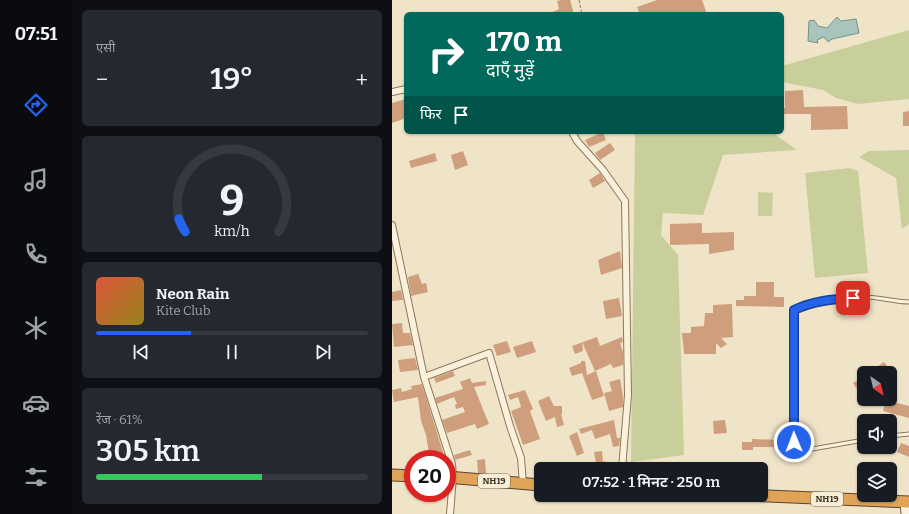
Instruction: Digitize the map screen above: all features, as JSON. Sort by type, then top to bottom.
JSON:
[{"type":"highway","points":[[392,475],[404,476]]},
{"type":"highway","name":"NH19","points":[[456,478],[534,484]]},
{"type":"highway","name":"NH19","points":[[768,496],[907,502]]},
{"type":"street","points":[[392,92],[404,90]]},
{"type":"street","points":[[573,134],[577,141],[603,170],[625,200],[628,395],[623,462]]},
{"type":"street","points":[[392,225],[424,377],[446,440],[447,450]]},
{"type":"street","points":[[424,377],[489,353],[521,458],[523,484]]},
{"type":"street","points":[[450,502],[450,514]]},
{"type":"street","points":[[906,514],[907,502]]},
{"type":"lane","points":[[857,441],[795,452],[792,433],[795,409],[793,362],[794,310],[804,305],[828,300],[866,297],[909,302]]},
{"type":"lane","points":[[897,435],[909,434]]},
{"type":"path","points":[[579,0],[582,12]]},
{"type":"green space","points":[[909,30],[909,99],[858,104],[836,98],[823,90],[784,82],[784,65]]},
{"type":"green space","points":[[635,134],[774,134],[797,150],[723,155],[703,215],[663,213],[661,235],[678,255],[684,455],[631,462]]},
{"type":"green space","points":[[909,150],[909,224],[902,229],[896,178],[859,157],[869,151]]},
{"type":"green space","points":[[849,168],[858,171],[868,273],[815,278],[805,173]]},
{"type":"green space","points":[[758,192],[773,193],[772,216],[758,216]]},
{"type":"water","points":[[837,17],[841,21],[856,19],[859,33],[832,39],[828,42],[824,37],[817,40],[818,43],[808,41],[809,21],[814,20],[818,26],[827,28]]},
{"type":"building","points":[[570,0],[573,12],[553,12],[559,9],[557,1]]},
{"type":"building","points":[[657,0],[702,0],[706,12],[639,12],[637,7]]},
{"type":"building","points":[[803,90],[804,107],[847,106],[848,129],[811,130],[811,114],[784,114],[785,91]]},
{"type":"building","points":[[404,100],[404,119],[392,123],[392,103]]},
{"type":"building","points":[[909,111],[909,126],[903,126],[903,112]]},
{"type":"building","points":[[598,134],[604,134],[606,140],[589,147],[585,140]]},
{"type":"building","points":[[610,143],[615,150],[600,160],[595,153]]},
{"type":"building","points":[[463,151],[468,165],[455,170],[451,155]]},
{"type":"building","points":[[435,153],[437,161],[411,168],[409,161]]},
{"type":"building","points":[[600,173],[605,181],[593,188],[589,180]]},
{"type":"building","points":[[702,223],[702,233],[734,232],[734,250],[709,254],[709,244],[670,245],[670,224]]},
{"type":"building","points":[[620,251],[622,268],[601,275],[598,260]]},
{"type":"building","points":[[418,274],[422,284],[426,283],[428,292],[411,296],[408,277]]},
{"type":"building","points":[[756,282],[774,282],[774,297],[784,297],[784,307],[736,306],[736,300],[744,300],[744,296],[756,296]]},
{"type":"building","points":[[401,290],[403,300],[392,301],[392,292]]},
{"type":"building","points":[[619,298],[622,316],[606,319],[603,301]]},
{"type":"building","points":[[732,304],[733,337],[721,338],[727,344],[721,348],[716,343],[716,354],[684,354],[682,333],[691,333],[691,327],[704,326],[705,313],[713,313],[713,305]]},
{"type":"building","points":[[402,323],[403,333],[410,333],[413,345],[394,347],[392,324]]},
{"type":"building","points":[[597,337],[600,346],[622,337],[623,342],[620,343],[623,352],[623,365],[613,368],[611,364],[595,371],[582,342]]},
{"type":"building","points":[[507,341],[511,352],[497,356],[493,345]]},
{"type":"building","points":[[532,341],[536,352],[517,358],[513,347]]},
{"type":"building","points":[[582,342],[583,351],[575,354],[572,346]]},
{"type":"building","points":[[415,358],[418,370],[400,372],[398,360]]},
{"type":"building","points":[[581,361],[585,361],[587,375],[596,371],[604,396],[592,400],[582,373],[572,376],[569,368],[581,363]]},
{"type":"building","points":[[884,362],[887,366],[878,366]]},
{"type":"building","points":[[453,371],[455,376],[436,383],[434,378]]},
{"type":"building","points":[[470,378],[472,383],[486,381],[486,385],[474,387],[489,424],[477,429],[475,424],[447,433],[442,420],[465,412],[463,407],[456,409],[455,405],[457,404],[454,397],[437,404],[435,398],[463,389],[460,382]]},
{"type":"building","points":[[620,379],[623,407],[609,411],[604,393],[612,391],[609,382]]},
{"type":"building","points":[[857,380],[857,389],[853,383]]},
{"type":"building","points":[[422,384],[443,450],[428,450],[426,435],[421,421],[418,397],[394,402],[392,390],[401,388],[402,392],[412,389],[411,386]]},
{"type":"building","points":[[525,390],[533,409],[530,411],[540,439],[523,445],[511,411],[521,407],[518,397],[510,400],[508,395]]},
{"type":"building","points":[[549,396],[554,406],[562,406],[561,414],[564,425],[557,427],[555,417],[546,421],[538,401]]},
{"type":"building","points":[[897,403],[909,406],[909,418],[897,414],[883,411],[884,406],[897,406]]},
{"type":"building","points":[[614,420],[617,438],[620,438],[619,446],[613,447],[610,434],[595,439],[592,430],[581,434],[579,429]]},
{"type":"building","points":[[725,420],[727,433],[714,434],[713,421]]},
{"type":"building","points":[[577,432],[584,453],[577,456],[569,436]]},
{"type":"building","points":[[752,439],[783,440],[782,447],[753,447],[753,450],[742,450],[742,442],[752,442]]},
{"type":"building","points":[[901,443],[909,446],[909,457],[897,452]]},
{"type":"building","points":[[470,450],[472,455],[456,460],[456,454]]},
{"type":"building","points":[[602,451],[603,462],[596,462],[594,452]]},
{"type":"building","points":[[485,459],[486,473],[478,473],[477,460]]},
{"type":"route","points":[[794,442],[792,433],[795,409],[793,384],[794,310],[804,305],[828,300],[853,298]]}]
